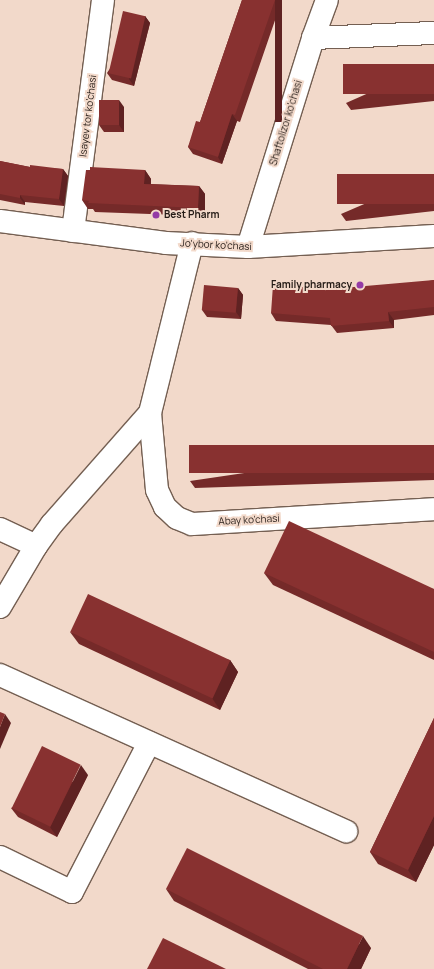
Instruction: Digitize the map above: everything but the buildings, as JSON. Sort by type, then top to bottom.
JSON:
[{"type":"street","name":"Isayev tor ko'chasi","points":[[73,231],[103,0]]},
{"type":"street","name":"Shaftolizor ko'chasi","points":[[248,247],[313,38],[327,0]]},
{"type":"street","points":[[313,38],[434,33]]},
{"type":"street","name":"Jo'ybor ko'chasi","points":[[0,221],[166,243],[192,243],[248,247],[434,236]]},
{"type":"street","points":[[0,607],[36,546],[52,524],[150,413],[192,243]]},
{"type":"street","name":"Abay ko'chasi","points":[[150,413],[157,490],[165,507],[177,518],[192,524],[434,509]]},
{"type":"street","points":[[0,529],[36,546]]},
{"type":"street","points":[[0,675],[346,831]]},
{"type":"street","points":[[0,857],[72,892],[149,743]]},
{"type":"place","name":"Best Pharm","points":[[156,215]]},
{"type":"place","name":"Family pharmacy","points":[[360,285]]}]
